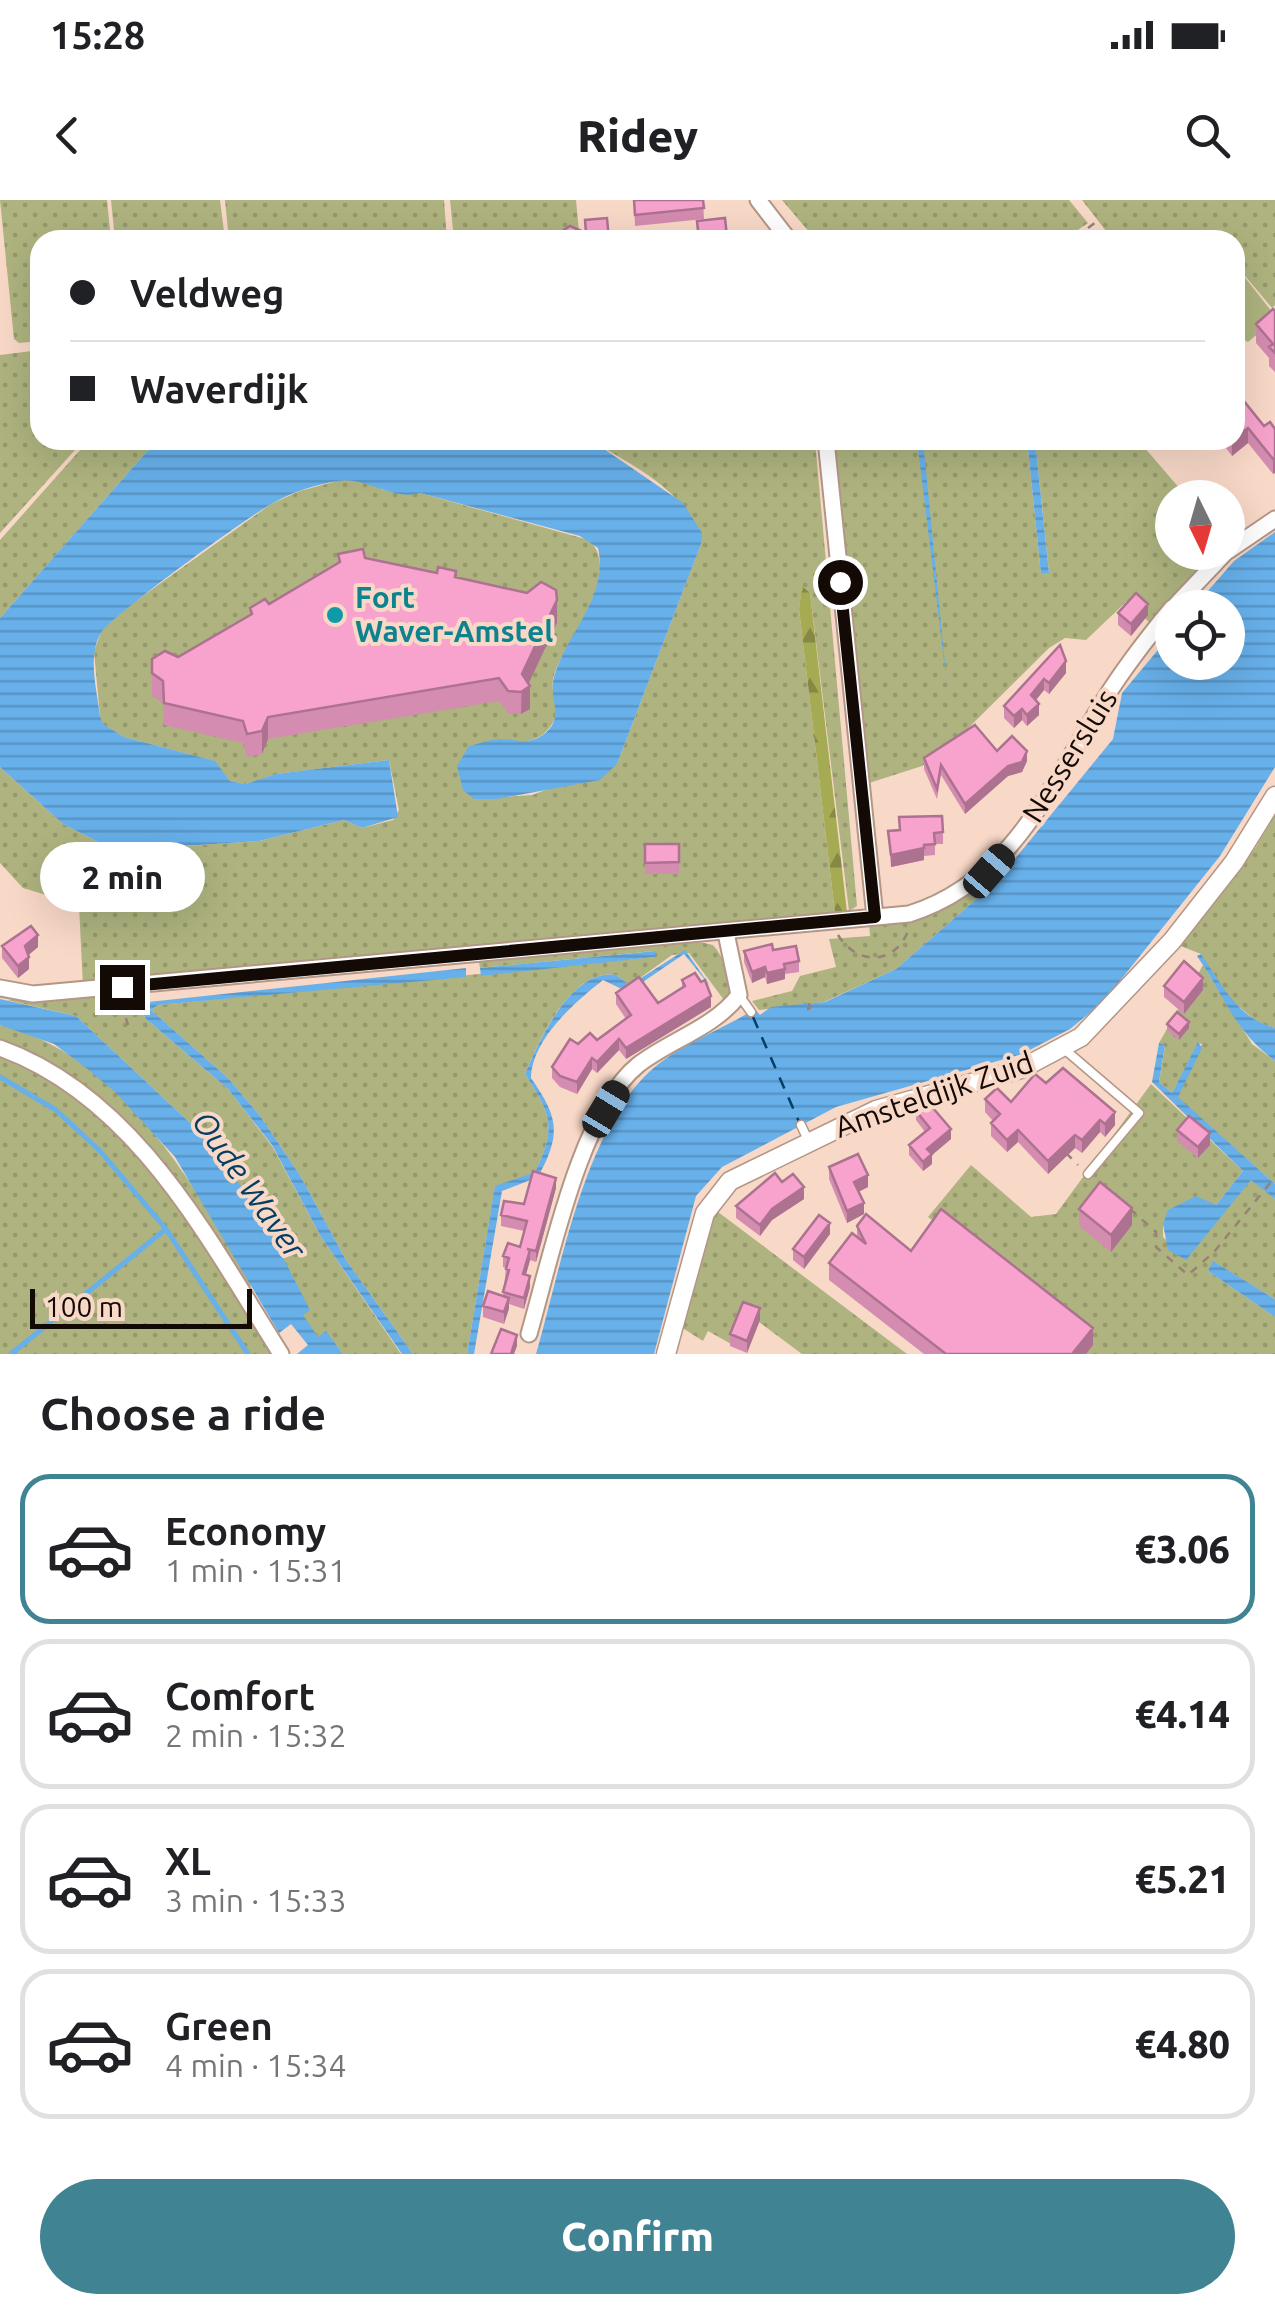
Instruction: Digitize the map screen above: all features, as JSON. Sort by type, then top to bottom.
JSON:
[{"type":"street","points":[[758,200],[782,230]]},
{"type":"street","points":[[827,450],[875,917]]},
{"type":"street","name":"Nessersluis","points":[[1245,540],[1275,519]]},
{"type":"street","name":"Nessersluis","points":[[1190,590],[1210,570]]},
{"type":"street","name":"Nessersluis","points":[[0,988],[33,994],[122,987],[726,934],[909,914],[946,902],[989,871],[1022,833],[1107,695],[1155,632]]},
{"type":"street","name":"Amsteldijk Zuid","points":[[666,1354],[711,1200],[742,1172],[804,1132],[1011,1072],[1063,1048],[1095,1026],[1172,941],[1234,862],[1275,796]]},
{"type":"street","points":[[529,1334],[572,1186],[593,1130],[619,1087],[637,1066],[723,1012],[739,995],[726,934]]},
{"type":"street","points":[[0,1048],[29,1059],[86,1095],[128,1135],[200,1226],[281,1354]]},
{"type":"lane","points":[[739,995],[751,1012]]},
{"type":"lane","points":[[1063,1048],[1139,1113],[1088,1174]]},
{"type":"path","points":[[1088,228],[1100,219]]},
{"type":"path","points":[[840,939],[861,956],[883,957],[904,942],[909,914]]},
{"type":"path","points":[[122,987],[128,1026]]},
{"type":"path","points":[[808,1000],[811,1008]]},
{"type":"path","points":[[1054,1142],[1088,1174]]},
{"type":"path","points":[[1129,1208],[1156,1232],[1156,1248],[1188,1275],[1214,1252],[1274,1178]]},
{"type":"green space","points":[[0,200],[107,200],[110,230],[30,230],[30,342],[19,343],[14,339]]},
{"type":"green space","points":[[111,200],[220,200],[224,230],[114,230]]},
{"type":"green space","points":[[225,200],[444,200],[446,230],[228,230]]},
{"type":"green space","points":[[450,200],[576,200],[579,230],[453,230]]},
{"type":"green space","points":[[782,200],[1069,200],[1088,223],[1078,230],[808,230]]},
{"type":"green space","points":[[1082,200],[1275,200],[1275,305],[1272,308],[1245,276],[1245,230],[1105,230]]},
{"type":"green space","points":[[1245,278],[1273,313],[1272,322],[1248,342]]},
{"type":"green space","points":[[30,351],[30,450],[75,450],[0,533],[0,355]]},
{"type":"green space","points":[[80,450],[148,450],[0,618],[0,540]]},
{"type":"green space","points":[[607,450],[816,450],[857,906],[849,911],[810,593],[802,587],[799,609],[835,913],[83,987],[79,905],[23,888],[0,863],[0,767],[63,824],[102,844],[136,849],[259,841],[344,820],[362,828],[393,820],[399,810],[389,760],[277,774],[245,784],[230,781],[214,761],[124,737],[102,724],[94,651],[102,630],[126,608],[271,504],[341,480],[372,482],[383,490],[420,493],[589,540],[598,554],[600,571],[589,607],[554,675],[554,721],[534,739],[501,739],[474,799],[532,795],[617,764],[701,544],[685,509],[642,471]]},
{"type":"green space","points":[[834,450],[1028,450],[1041,574],[1049,572],[1036,450],[1147,450],[1172,480],[1155,480],[1155,570],[1198,570],[1180,590],[1155,590],[1155,618],[1150,623],[1127,601],[1086,640],[1065,638],[1049,648],[941,755],[922,766],[866,784]]},
{"type":"green space","points":[[802,586],[810,593],[847,912],[835,913],[799,609]]},
{"type":"green space","points":[[1275,814],[1275,1028],[1261,1025],[1225,995],[1201,954],[1178,945],[1256,847]]},
{"type":"green space","points":[[992,872],[996,882],[896,969],[824,1002],[759,1010],[752,1001],[792,991],[800,976],[836,967],[829,939],[870,936],[869,923],[935,908]]},
{"type":"green space","points":[[695,941],[713,945],[722,958],[730,980],[727,1004],[689,953],[672,955],[630,985],[616,975],[600,976],[585,983],[571,994],[548,1026],[525,1074],[545,1111],[546,1143],[535,1172],[495,1187],[467,1354],[413,1354],[346,1260],[301,1177],[261,1117],[228,1078],[151,1010],[158,1005],[655,957],[654,951],[480,968],[479,962]]},
{"type":"green space","points":[[1203,965],[1252,1044],[1275,1061],[1275,1184],[1177,1097],[1202,1044],[1198,1043],[1172,1093],[1159,1082],[1165,1046],[1159,1043]]},
{"type":"green space","points":[[134,994],[145,1018],[228,1089],[272,1146],[321,1237],[401,1354],[343,1354],[326,1332],[318,1338],[302,1315],[309,1310],[203,1135],[76,1016],[7,1000]]},
{"type":"green space","points":[[0,1025],[43,1041],[83,1064],[118,1094],[179,1167],[253,1285],[247,1288],[131,1131],[0,1042]]},
{"type":"green space","points":[[0,1055],[47,1078],[88,1107],[126,1142],[190,1222],[273,1354],[0,1354]]},
{"type":"green space","points":[[1151,1084],[1243,1171],[1216,1205],[1163,1224],[1163,1237],[1186,1259],[1251,1179],[1275,1199],[1275,1299],[1214,1262],[1208,1271],[1275,1317],[1275,1354],[1081,1354],[1093,1338],[928,1217],[971,1165],[1031,1217],[1056,1214]]},
{"type":"green space","points":[[714,1209],[907,1354],[802,1354],[755,1319],[731,1344],[708,1331],[703,1341],[681,1327]]},
{"type":"water","points":[[148,450],[606,450],[683,503],[702,533],[617,764],[600,780],[497,799],[474,799],[463,790],[457,766],[469,746],[496,739],[533,740],[554,721],[554,677],[592,599],[600,566],[598,548],[580,536],[420,493],[400,494],[360,482],[322,484],[259,511],[110,623],[97,642],[94,673],[103,724],[124,737],[215,761],[230,781],[245,784],[276,774],[389,760],[398,817],[362,828],[344,820],[259,841],[136,849],[102,844],[63,824],[0,767],[0,618]]},
{"type":"water","points":[[918,450],[924,450],[947,685]]},
{"type":"water","points":[[1028,450],[1036,450],[1049,573],[1041,574]]},
{"type":"water","points":[[1275,532],[1275,767],[1220,856],[1103,1002],[1070,1029],[1022,1054],[836,1107],[722,1167],[696,1196],[654,1354],[536,1354],[589,1170],[623,1104],[644,1077],[683,1048],[755,1009],[760,1015],[771,1007],[825,1002],[896,969],[996,882],[1113,739],[1122,693],[1155,653],[1155,680],[1245,680],[1245,590],[1209,590],[1226,570],[1245,570],[1245,553]]},
{"type":"water","points":[[685,950],[711,987],[684,954],[628,992],[603,980],[568,1010],[539,1049],[531,1078],[551,1115],[551,1148],[538,1177],[502,1191],[474,1354],[467,1354],[495,1186],[535,1172],[546,1143],[545,1111],[525,1074],[548,1026],[585,983],[600,976],[616,975],[630,985]]},
{"type":"water","points":[[655,951],[655,957],[481,976],[480,968]]},
{"type":"water","points":[[1201,954],[1241,1008],[1275,1028],[1275,1061],[1239,1024],[1197,956]]},
{"type":"water","points":[[466,968],[466,977],[158,1005],[151,1010],[228,1078],[261,1117],[301,1177],[346,1260],[413,1354],[402,1354],[321,1237],[272,1145],[228,1089],[145,1018],[139,1003]]},
{"type":"water","points":[[0,999],[76,1016],[203,1135],[259,1211],[310,1310],[303,1315],[318,1337],[326,1331],[343,1354],[297,1354],[308,1345],[291,1324],[279,1333],[175,1157],[115,1092],[85,1067],[54,1044],[0,1025]]},
{"type":"water","points":[[1198,1042],[1202,1048],[1178,1097],[1275,1184],[1275,1199],[1251,1180],[1186,1260],[1168,1250],[1163,1224],[1168,1210],[1196,1196],[1216,1205],[1243,1171],[1152,1082],[1159,1043],[1165,1045],[1159,1082],[1172,1093]]},
{"type":"water","points":[[1213,1261],[1275,1299],[1275,1317],[1208,1271]]},
{"type":"building","points":[[634,200],[703,200],[704,208],[635,215]]},
{"type":"building","points":[[607,218],[608,230],[586,230],[585,220]]},
{"type":"building","points":[[725,218],[726,230],[698,230],[697,221]]},
{"type":"building","points":[[1273,309],[1275,353],[1269,347],[1273,344],[1256,324]]},
{"type":"building","points":[[1245,402],[1264,426],[1270,422],[1275,429],[1273,459],[1248,428],[1245,430]]},
{"type":"building","points":[[363,549],[365,558],[437,573],[438,567],[456,571],[455,577],[527,593],[541,582],[556,590],[557,600],[522,674],[530,686],[521,692],[508,691],[499,678],[268,717],[262,731],[247,734],[243,721],[164,703],[163,681],[152,673],[152,659],[165,651],[178,657],[252,614],[250,608],[265,599],[269,604],[340,562],[338,554]]},
{"type":"building","points":[[1136,593],[1148,604],[1131,624],[1118,613]]},
{"type":"building","points":[[1060,645],[1066,661],[1049,683],[1044,679],[1031,695],[1039,704],[1027,715],[1022,709],[1014,716],[1004,706]]},
{"type":"building","points":[[975,725],[997,751],[1012,736],[1027,751],[1022,762],[1008,766],[965,804],[941,765],[937,789],[924,758]]},
{"type":"building","points":[[942,816],[943,832],[934,833],[935,844],[891,855],[888,831],[900,830],[899,817]]},
{"type":"building","points":[[645,844],[679,844],[679,862],[645,863]]},
{"type":"building","points":[[31,926],[38,935],[25,946],[29,957],[18,966],[2,946]]},
{"type":"building","points":[[772,944],[773,950],[796,946],[799,961],[784,964],[785,969],[767,973],[765,967],[752,972],[744,951]]},
{"type":"building","points":[[1184,961],[1203,978],[1184,1002],[1164,986]]},
{"type":"building","points":[[695,973],[701,982],[705,980],[711,996],[626,1048],[619,1039],[597,1062],[592,1058],[577,1082],[560,1076],[552,1067],[570,1039],[578,1044],[590,1033],[597,1040],[631,1015],[616,993],[639,977],[658,1003],[685,986],[682,980]]},
{"type":"building","points":[[1177,1012],[1189,1022],[1179,1034],[1167,1024]]},
{"type":"building","points":[[1063,1068],[1115,1112],[1105,1124],[1100,1120],[1082,1140],[1075,1135],[1048,1161],[1018,1130],[1007,1140],[991,1123],[1000,1114],[985,1099],[997,1088],[1011,1102],[1035,1074],[1046,1083]]},
{"type":"building","points":[[927,1101],[951,1129],[927,1149],[932,1154],[923,1162],[909,1145],[930,1128],[916,1111]]},
{"type":"building","points":[[1189,1116],[1210,1133],[1198,1147],[1177,1130]]},
{"type":"building","points":[[858,1154],[868,1175],[854,1182],[864,1203],[847,1211],[829,1167]]},
{"type":"building","points":[[533,1171],[556,1178],[536,1251],[527,1249],[530,1250],[523,1274],[530,1276],[524,1298],[503,1292],[509,1258],[503,1256],[508,1243],[520,1247],[527,1221],[501,1215],[504,1201],[524,1204]]},
{"type":"building","points":[[775,1173],[782,1182],[793,1174],[804,1187],[772,1209],[760,1225],[736,1206]]},
{"type":"building","points":[[1100,1182],[1132,1208],[1111,1235],[1079,1209]]},
{"type":"building","points":[[941,1209],[1093,1328],[1072,1354],[946,1354],[829,1263],[852,1233],[866,1244],[857,1226],[866,1214],[911,1251]]},
{"type":"building","points":[[819,1215],[830,1223],[804,1257],[793,1249]]},
{"type":"building","points":[[488,1291],[509,1298],[504,1312],[483,1306]]},
{"type":"building","points":[[743,1302],[760,1308],[747,1341],[730,1334]]},
{"type":"building","points":[[501,1329],[517,1335],[511,1354],[491,1354]]},
{"type":"waterway","points":[[0,1077],[56,1110],[100,1151],[166,1229],[11,1354]]},
{"type":"waterway","points":[[166,1229],[248,1354]]},
{"type":"ferry route","points":[[753,1017],[800,1124]]},
{"type":"place","name":"Fort Waver-Amstel","points":[[335,615]]},
{"type":"route","points":[[122,987],[598,946],[875,917],[840,582]]},
{"type":"water label","name":"Oude Waver","points":[[249,1185]]}]
